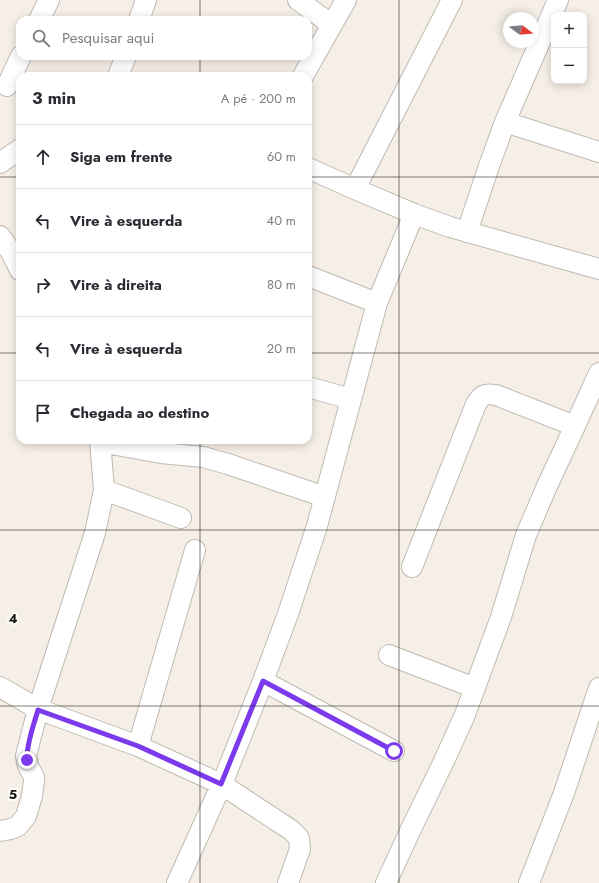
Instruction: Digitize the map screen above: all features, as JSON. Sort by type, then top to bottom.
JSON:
[{"type":"street","points":[[41,16],[49,0]]},
{"type":"street","points":[[140,16],[146,0]]},
{"type":"street","points":[[298,0],[332,25]]},
{"type":"street","points":[[305,72],[346,0]]},
{"type":"street","points":[[355,190],[452,0]]},
{"type":"street","points":[[467,232],[488,166],[505,122],[558,0]]},
{"type":"street","points":[[9,87],[19,60]]},
{"type":"street","points":[[120,72],[124,60]]},
{"type":"street","points":[[505,122],[599,152]]},
{"type":"street","points":[[0,163],[16,152]]},
{"type":"street","points":[[312,170],[355,190],[414,214],[467,232],[599,269]]},
{"type":"street","points":[[177,883],[221,784],[263,681],[288,614],[317,526],[377,303],[414,214]]},
{"type":"street","points":[[10,246],[16,260]]},
{"type":"street","points":[[312,278],[377,303]]},
{"type":"street","points":[[386,883],[464,717],[501,617],[526,535],[599,373]]},
{"type":"street","points":[[312,388],[351,399]]},
{"type":"street","points":[[412,567],[476,404],[482,396],[488,394],[496,395],[576,426]]},
{"type":"street","points":[[0,831],[18,826],[26,816],[32,796],[34,777],[28,766],[26,756],[38,710],[95,533],[104,490],[100,444]]},
{"type":"street","points":[[115,444],[161,453],[203,457],[325,496]]},
{"type":"street","points":[[104,490],[181,518]]},
{"type":"street","points":[[138,746],[195,550]]},
{"type":"street","points":[[389,655],[475,688]]},
{"type":"street","points":[[263,681],[394,751]]},
{"type":"street","points":[[0,687],[38,710],[138,746],[221,784],[291,830],[299,838],[300,849],[288,883]]},
{"type":"street","points":[[529,883],[564,793],[599,688]]},
{"type":"route","points":[[27,760],[26,756],[38,710],[138,746],[221,784],[263,681],[394,751]]}]
